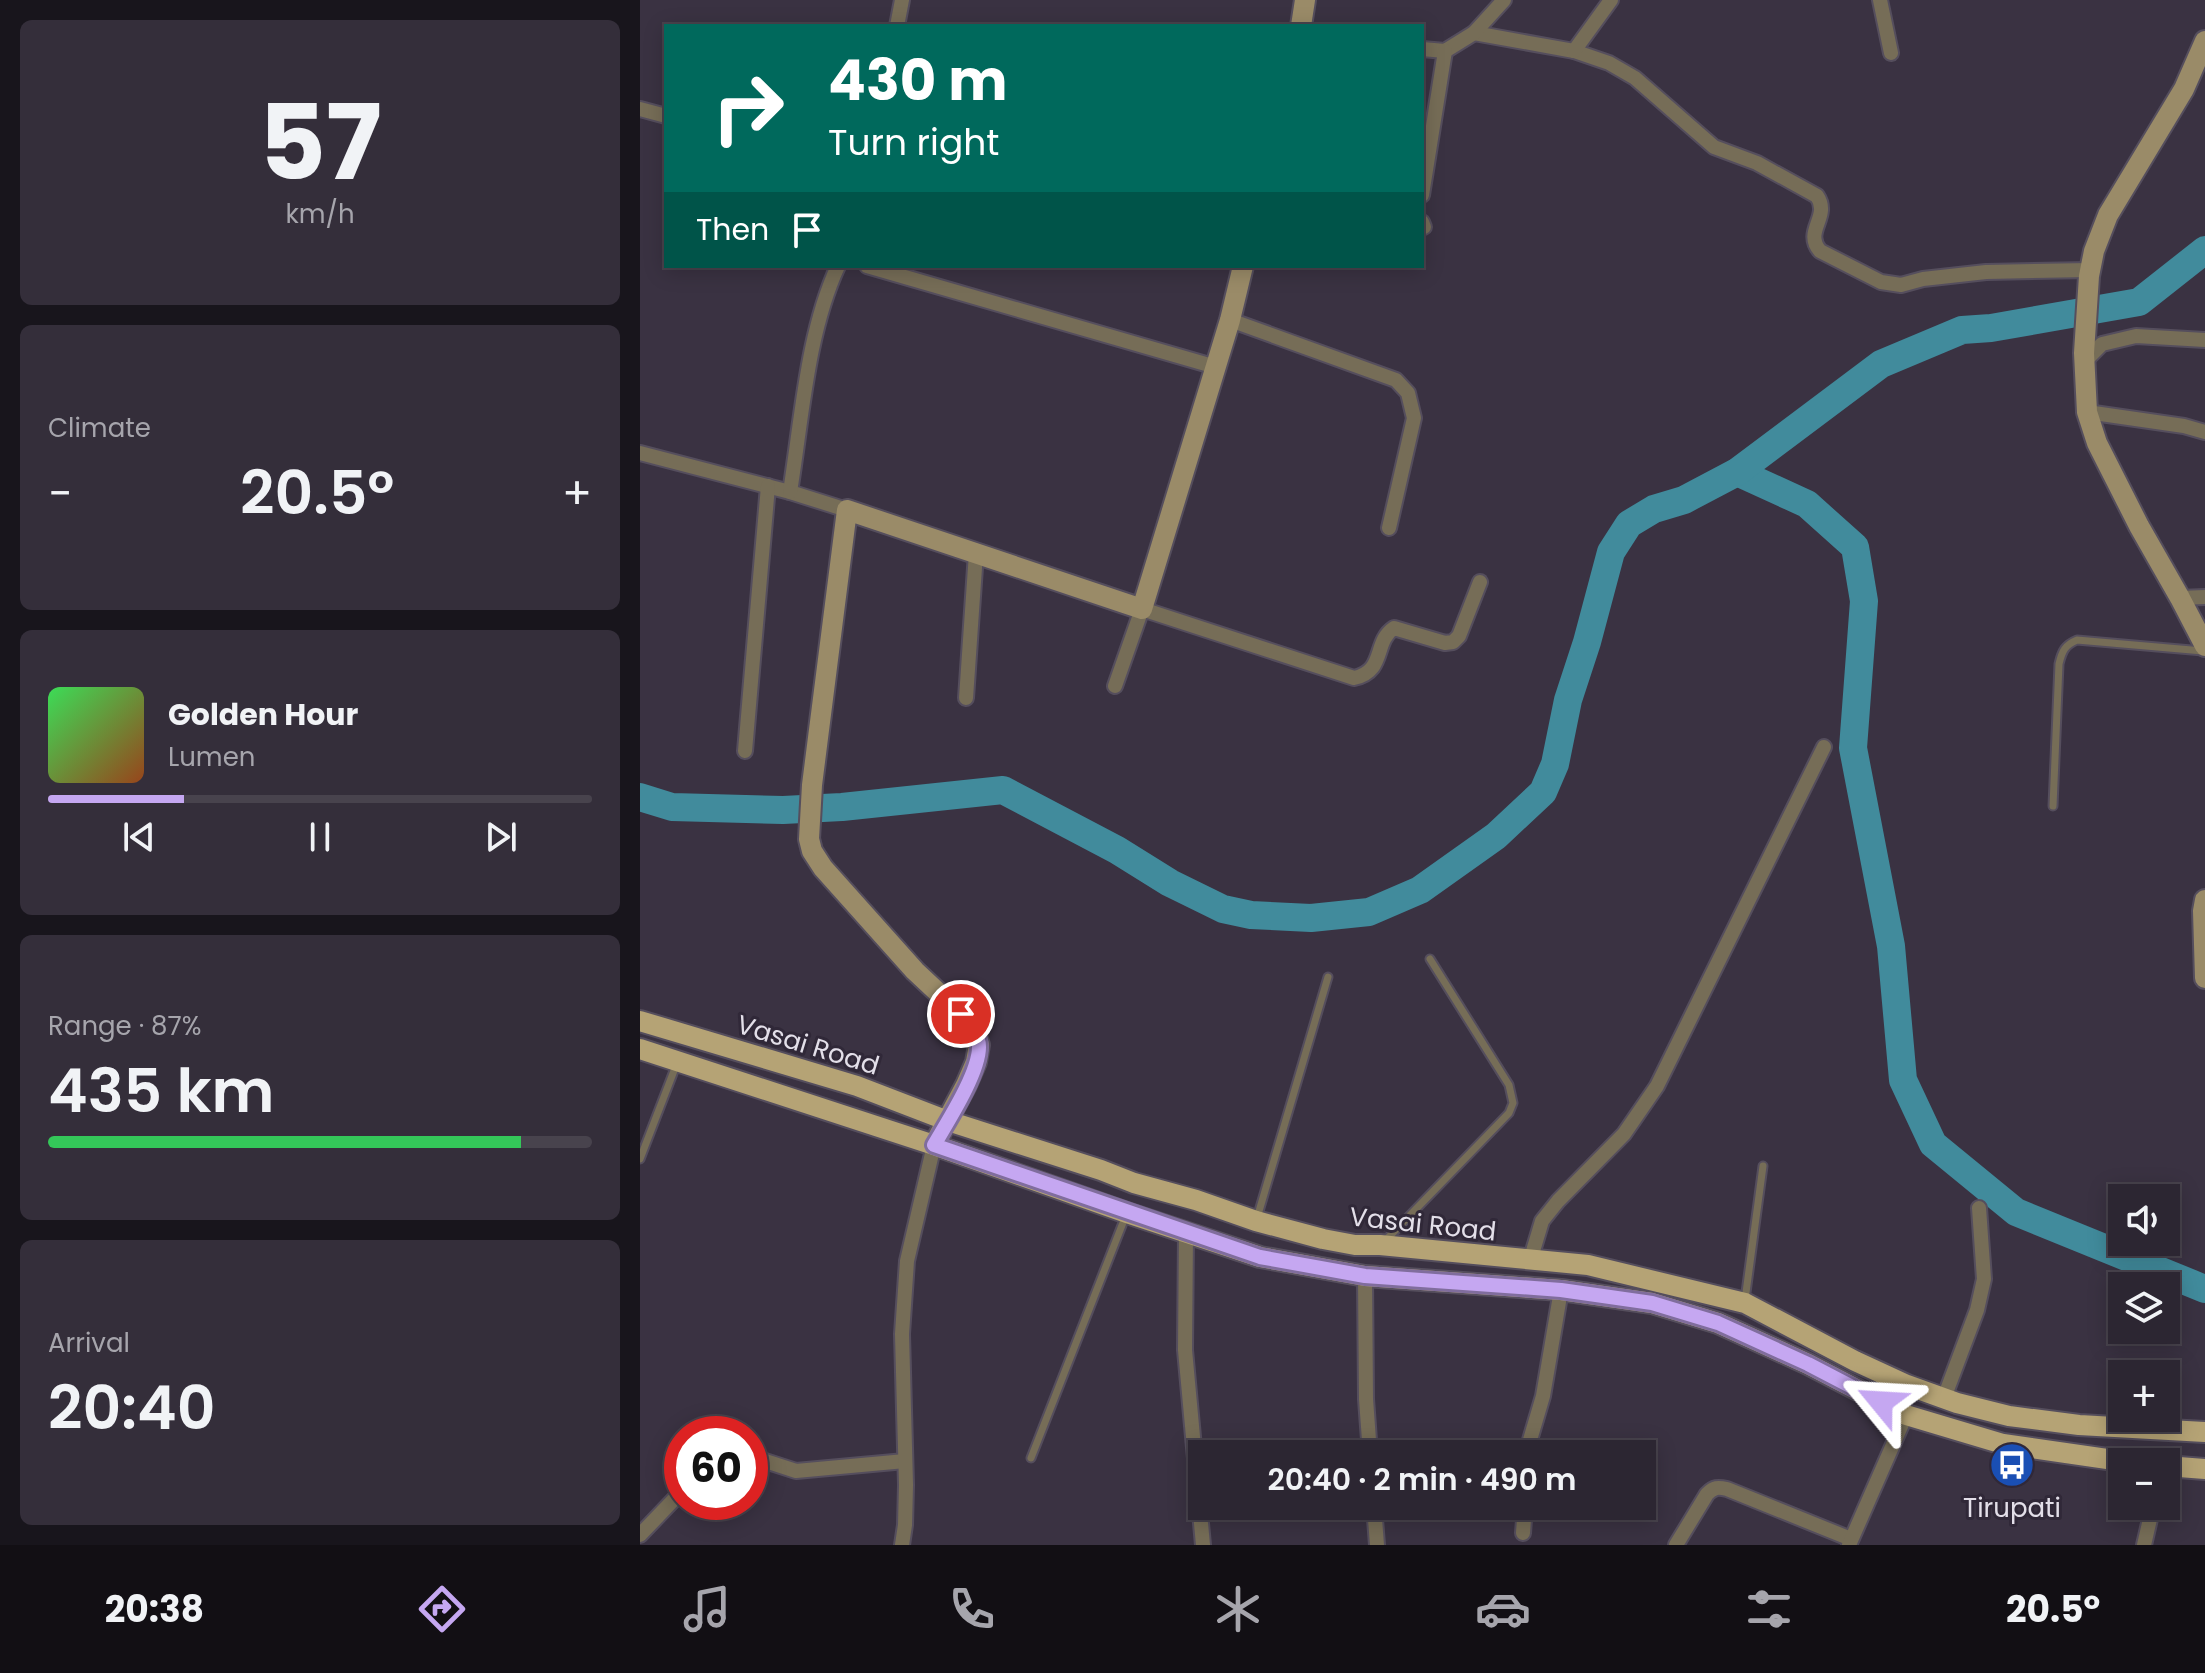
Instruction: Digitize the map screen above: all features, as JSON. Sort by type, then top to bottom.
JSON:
[{"type":"main road","name":"Vasai Road","points":[[640,1021],[857,1086],[948,1121],[1134,1183],[1323,1239],[1355,1245],[1588,1265],[1745,1303],[1907,1385],[2009,1416],[2079,1425],[2205,1432]]},
{"type":"main road","name":"Vasai Road","points":[[640,1049],[934,1145],[1260,1257],[1365,1276],[1561,1290],[1652,1303],[1718,1323],[1808,1364],[1906,1415],[2003,1444],[2108,1459]]},
{"type":"main road","points":[[2180,1467],[2205,1469]]},
{"type":"street","points":[[897,24],[902,0]]},
{"type":"street","points":[[1301,24],[1305,0]]},
{"type":"street","points":[[1424,49],[1445,51],[1474,33],[1504,0]]},
{"type":"street","points":[[1574,51],[1611,0]]},
{"type":"street","points":[[1880,0],[1891,53]]},
{"type":"street","points":[[1474,33],[1574,51],[1609,63],[1635,78],[1714,147],[1757,163],[1817,196],[1822,203],[1814,244],[1820,251],[1881,282],[1901,285],[1934,277],[2008,270],[2090,273]]},
{"type":"street","points":[[2205,41],[2184,89],[2108,215],[2094,251],[2084,357],[2087,412],[2097,443],[2205,648]]},
{"type":"street","points":[[1424,182],[1445,51]]},
{"type":"street","points":[[640,109],[664,115]]},
{"type":"street","points":[[790,492],[816,326],[837,268]]},
{"type":"street","points":[[874,268],[1216,367]]},
{"type":"street","points":[[1115,686],[1142,609],[1216,367],[1243,268]]},
{"type":"street","points":[[1230,320],[1396,380],[1408,393],[1414,418],[1389,528]]},
{"type":"street","points":[[2084,357],[2102,344],[2136,336],[2205,340]]},
{"type":"street","points":[[2087,412],[2184,426],[2205,432]]},
{"type":"street","points":[[640,453],[790,492],[1354,678],[1365,676],[1373,669],[1388,632],[1394,628],[1445,643],[1453,642],[1459,636],[1480,582]]},
{"type":"street","points":[[745,751],[768,486]]},
{"type":"street","points":[[847,510],[812,785],[809,839],[812,851],[823,868],[915,971],[961,1014],[973,1028],[979,1045],[976,1062],[934,1145],[907,1261],[902,1334],[905,1461],[902,1545]]},
{"type":"street","points":[[966,698],[976,553]]},
{"type":"street","points":[[2180,598],[2205,597]]},
{"type":"street","points":[[1530,1261],[1542,1221],[1624,1134],[1657,1086],[1824,747]]},
{"type":"street","points":[[2205,900],[2205,978]]},
{"type":"street","points":[[1944,1398],[1977,1310],[1984,1279],[1979,1208]]},
{"type":"street","points":[[1186,1232],[1185,1350],[1203,1545]]},
{"type":"street","points":[[1365,1276],[1369,1440]]},
{"type":"street","points":[[1531,1440],[1543,1396],[1561,1290]]},
{"type":"street","points":[[1676,1545],[1707,1494],[1718,1487],[1850,1542],[1906,1415]]},
{"type":"street","points":[[768,1462],[796,1471],[905,1461]]},
{"type":"street","points":[[640,1535],[664,1510]]},
{"type":"street","points":[[1375,1520],[1377,1545]]},
{"type":"street","points":[[1523,1533],[1524,1520]]},
{"type":"street","points":[[2144,1545],[2150,1520]]},
{"type":"lane","points":[[2053,806],[2059,664],[2068,644],[2077,640],[2205,648]]},
{"type":"lane","points":[[1380,1245],[1400,1228],[1509,1113],[1513,1103],[1509,1085],[1430,959]]},
{"type":"lane","points":[[1256,1221],[1328,977]]},
{"type":"lane","points":[[640,1159],[678,1061]]},
{"type":"lane","points":[[1745,1303],[1763,1166]]},
{"type":"lane","points":[[1031,1458],[1127,1213]]},
{"type":"waterway","points":[[640,797],[672,807],[783,810],[1003,790],[1223,909],[1251,915],[1311,918],[1369,912],[1420,890],[1496,836],[1543,792],[1555,764],[1568,700],[1611,552],[1629,524],[1654,509],[1684,500],[1737,472],[1881,364],[1962,330],[1991,328],[2139,302],[2205,250]]},
{"type":"waterway","points":[[1737,472],[1807,504],[1855,547],[1864,601],[1853,748],[1891,946],[1903,1080],[1933,1144],[2016,1212],[2205,1289]]},
{"type":"place","name":"Tirupati","points":[[2012,1465]]},
{"type":"route","points":[[961,1014],[973,1028],[979,1045],[976,1062],[934,1145],[1260,1257],[1365,1276],[1561,1290],[1652,1303],[1718,1323],[1881,1402]]}]
